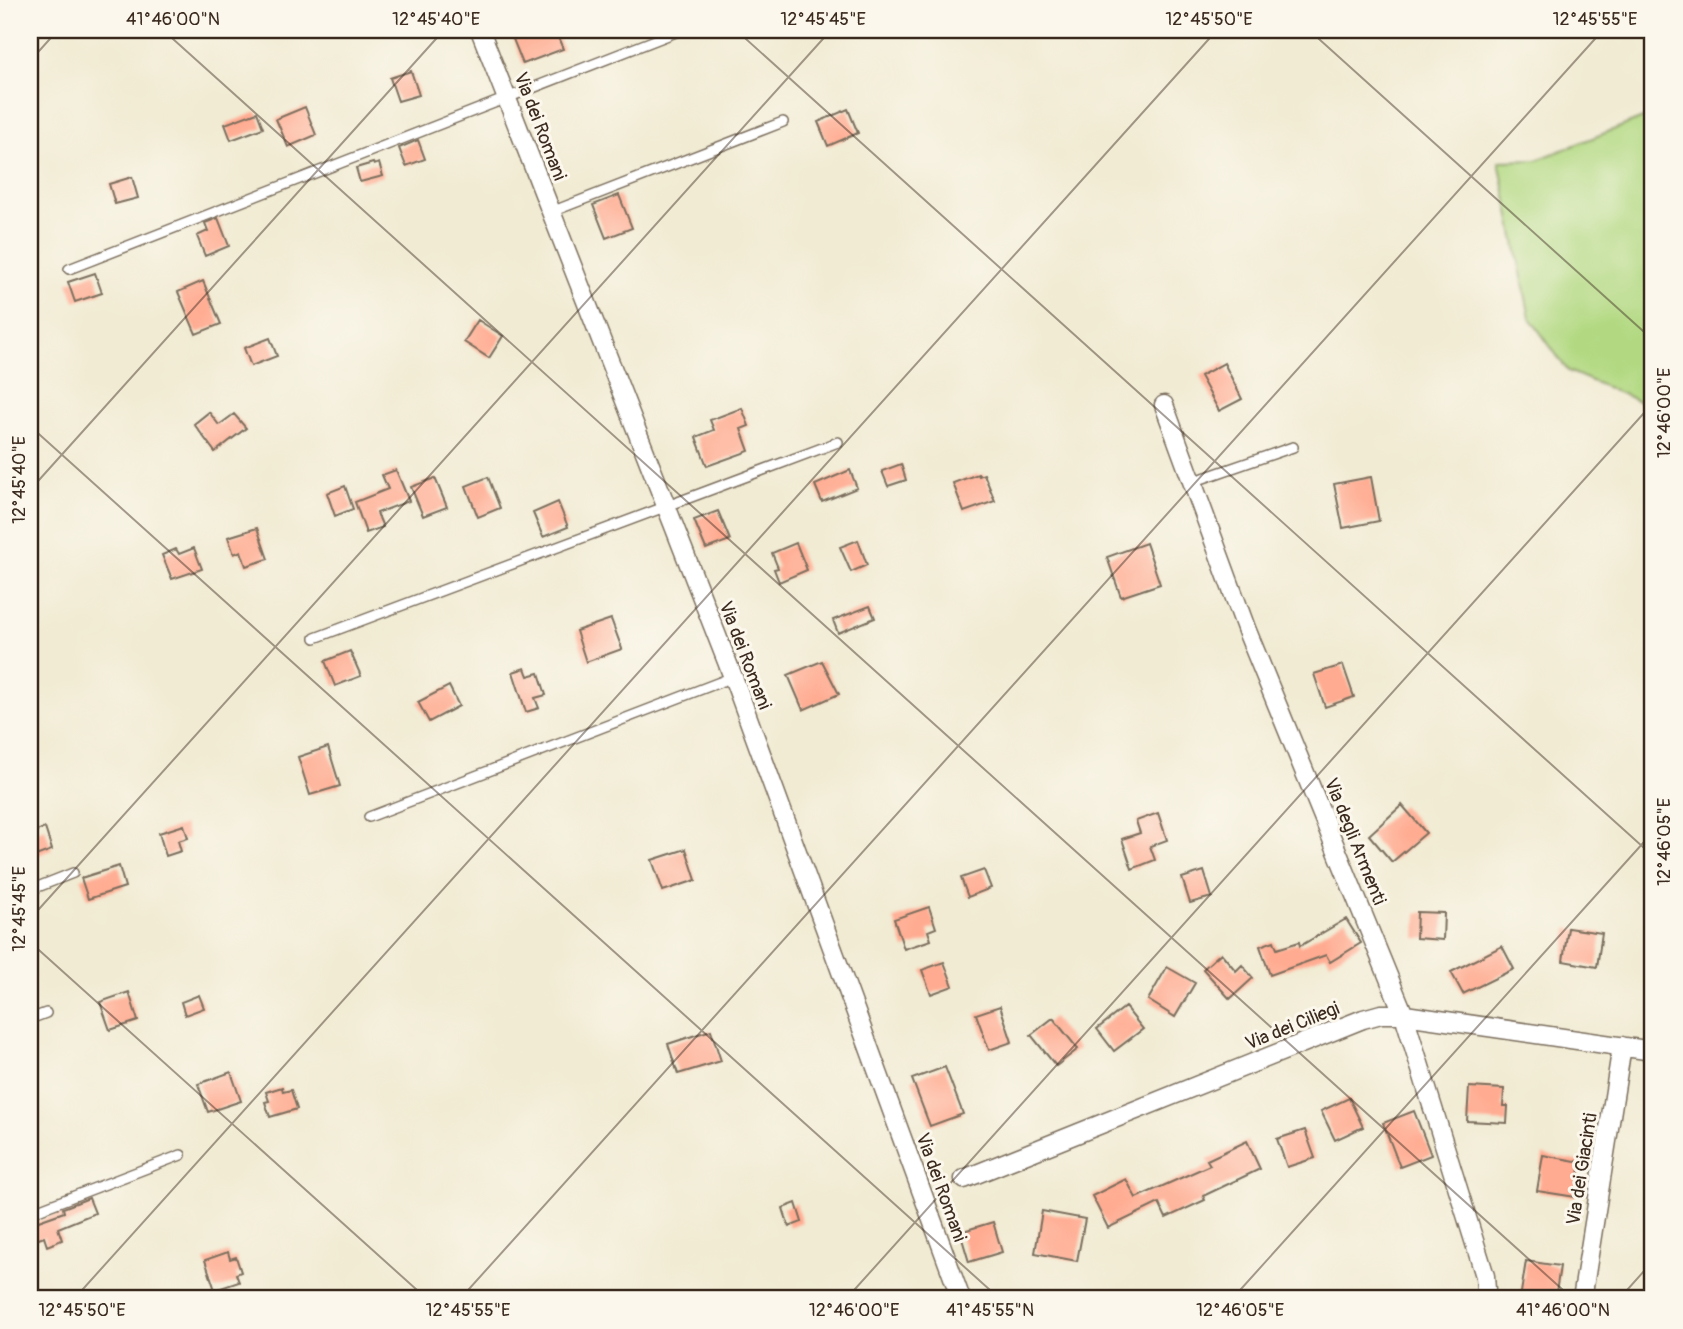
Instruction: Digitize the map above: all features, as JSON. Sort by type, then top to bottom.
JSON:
[{"type":"street","name":"Via dei Romani","points":[[480,30],[733,677],[961,1299]]},
{"type":"street","name":"Via degli Armenti","points":[[1164,405],[1250,640],[1404,1015],[1485,1276],[1486,1290],[1483,1299]]},
{"type":"street","name":"Via dei Ciliegi","points":[[964,1179],[1381,1014],[1404,1015],[1653,1051]]},
{"type":"street","name":"Via dei Giacinti","points":[[1582,1299],[1622,1046]]},
{"type":"lane","points":[[69,269],[681,30]]},
{"type":"lane","points":[[551,212],[783,122]]},
{"type":"lane","points":[[315,638],[838,442]]},
{"type":"lane","points":[[1192,482],[1293,447]]},
{"type":"lane","points":[[369,817],[733,677]]},
{"type":"lane","points":[[30,890],[73,873]]},
{"type":"lane","points":[[30,1019],[46,1013]]},
{"type":"lane","points":[[30,1213],[181,1155]]},
{"type":"green space","points":[[1653,114],[1653,407],[1568,371],[1530,318],[1499,161],[1537,160]]},
{"type":"building","points":[[537,30],[555,30],[563,49],[523,64],[513,39]]},
{"type":"building","points":[[411,71],[419,95],[398,101],[390,78]]},
{"type":"building","points":[[305,107],[316,135],[288,147],[276,119]]},
{"type":"building","points":[[848,109],[858,133],[828,146],[818,122]]},
{"type":"building","points":[[257,112],[263,128],[231,140],[225,124]]},
{"type":"building","points":[[418,140],[425,159],[406,166],[399,148]]},
{"type":"building","points":[[379,163],[383,176],[360,182],[356,168]]},
{"type":"building","points":[[132,177],[138,198],[115,204],[109,184]]},
{"type":"building","points":[[619,195],[632,228],[606,238],[593,205]]},
{"type":"building","points":[[218,218],[229,246],[205,256],[197,236],[208,231],[205,223]]},
{"type":"building","points":[[95,273],[102,293],[75,302],[68,282]]},
{"type":"building","points":[[203,281],[221,324],[196,334],[178,292]]},
{"type":"building","points":[[478,320],[503,336],[489,358],[464,342]]},
{"type":"building","points":[[270,338],[277,356],[251,366],[244,348]]},
{"type":"building","points":[[1224,363],[1242,399],[1219,411],[1200,376]]},
{"type":"building","points":[[742,408],[749,426],[741,429],[749,451],[707,466],[696,437],[714,430],[710,420]]},
{"type":"building","points":[[209,412],[219,425],[234,414],[246,428],[215,452],[194,424]]},
{"type":"building","points":[[901,464],[906,480],[888,486],[882,471]]},
{"type":"building","points":[[396,470],[409,501],[377,513],[383,527],[366,533],[355,502],[388,489],[382,475]]},
{"type":"building","points":[[850,470],[857,488],[822,502],[815,485]]},
{"type":"building","points":[[984,474],[995,501],[964,512],[953,483]]},
{"type":"building","points":[[488,477],[500,508],[478,517],[466,486]]},
{"type":"building","points":[[1371,477],[1379,521],[1343,528],[1334,484]]},
{"type":"building","points":[[435,478],[447,507],[423,516],[411,487]]},
{"type":"building","points":[[345,486],[353,509],[335,516],[327,493]]},
{"type":"building","points":[[558,502],[568,527],[543,537],[533,513]]},
{"type":"building","points":[[718,511],[730,540],[706,549],[694,520]]},
{"type":"building","points":[[257,528],[268,559],[246,566],[241,551],[234,554],[228,537]]},
{"type":"building","points":[[858,540],[867,565],[851,572],[840,547]]},
{"type":"building","points":[[796,543],[807,570],[779,582],[774,569],[778,568],[772,553]]},
{"type":"building","points":[[1146,543],[1160,584],[1121,597],[1107,557]]},
{"type":"building","points":[[194,548],[202,569],[172,579],[162,555],[176,549],[179,554]]},
{"type":"building","points":[[870,606],[875,618],[838,633],[833,620]]},
{"type":"building","points":[[611,619],[622,649],[586,662],[576,631]]},
{"type":"building","points":[[350,651],[361,676],[335,686],[325,661]]},
{"type":"building","points":[[822,661],[839,694],[803,710],[788,675]]},
{"type":"building","points":[[1343,665],[1354,697],[1325,707],[1314,674]]},
{"type":"building","points":[[525,668],[528,676],[539,673],[546,695],[535,698],[539,708],[526,712],[513,672]]},
{"type":"building","points":[[449,686],[459,706],[429,722],[418,702]]},
{"type":"building","points":[[328,747],[340,786],[310,795],[298,757]]},
{"type":"building","points":[[1402,805],[1426,833],[1392,862],[1369,835]]},
{"type":"building","points":[[1158,813],[1167,840],[1150,846],[1155,860],[1132,869],[1122,839],[1140,833],[1136,821]]},
{"type":"building","points":[[184,825],[188,838],[178,841],[181,851],[166,856],[159,833]]},
{"type":"building","points":[[45,828],[52,850],[30,858],[30,833]]},
{"type":"building","points":[[686,849],[696,880],[663,891],[652,860]]},
{"type":"building","points":[[119,866],[125,887],[88,899],[81,878]]},
{"type":"building","points":[[984,870],[991,888],[968,897],[961,878]]},
{"type":"building","points":[[1204,871],[1212,897],[1190,903],[1182,878]]},
{"type":"building","points":[[929,907],[936,928],[928,931],[931,940],[904,949],[894,919]]},
{"type":"building","points":[[1417,912],[1444,913],[1443,940],[1416,938]]},
{"type":"building","points":[[1346,919],[1361,943],[1330,962],[1326,955],[1270,975],[1260,946],[1274,941],[1277,949],[1299,942],[1300,946]]},
{"type":"building","points":[[1568,928],[1602,933],[1597,967],[1563,961]]},
{"type":"building","points":[[1502,946],[1514,969],[1463,994],[1451,972]]},
{"type":"building","points":[[1221,953],[1236,971],[1242,965],[1253,978],[1230,999],[1203,969]]},
{"type":"building","points":[[944,962],[953,986],[931,994],[922,970]]},
{"type":"building","points":[[1167,967],[1195,983],[1175,1017],[1148,1000]]},
{"type":"building","points":[[129,992],[138,1021],[110,1030],[100,1002]]},
{"type":"building","points":[[199,995],[204,1008],[185,1015],[181,1002]]},
{"type":"building","points":[[1000,1006],[1012,1042],[989,1050],[976,1014]]},
{"type":"building","points":[[1125,1007],[1143,1029],[1114,1051],[1097,1029]]},
{"type":"building","points":[[1053,1018],[1078,1049],[1056,1066],[1031,1035]]},
{"type":"building","points":[[711,1030],[721,1061],[678,1074],[668,1044]]},
{"type":"building","points":[[945,1067],[963,1114],[930,1126],[912,1079]]},
{"type":"building","points":[[231,1072],[241,1101],[208,1112],[198,1084]]},
{"type":"building","points":[[282,1087],[283,1092],[291,1090],[297,1109],[270,1117],[265,1102],[269,1101],[266,1092]]},
{"type":"building","points":[[1469,1087],[1504,1089],[1503,1106],[1508,1106],[1507,1123],[1467,1121]]},
{"type":"building","points":[[1349,1098],[1363,1127],[1335,1140],[1321,1111]]},
{"type":"building","points":[[1414,1111],[1431,1155],[1400,1167],[1383,1123]]},
{"type":"building","points":[[1305,1130],[1315,1158],[1287,1167],[1277,1139]]},
{"type":"building","points":[[1247,1141],[1260,1169],[1203,1196],[1205,1200],[1166,1218],[1159,1203],[1108,1228],[1092,1196],[1126,1179],[1136,1198],[1210,1165],[1207,1160]]},
{"type":"building","points":[[1543,1155],[1581,1162],[1576,1197],[1537,1191]]},
{"type":"building","points":[[89,1198],[95,1213],[58,1228],[62,1240],[47,1246],[44,1237],[30,1242],[30,1224],[64,1212],[63,1208]]},
{"type":"building","points":[[796,1203],[802,1222],[789,1227],[783,1208]]},
{"type":"building","points":[[1042,1211],[1085,1219],[1077,1261],[1035,1253]]},
{"type":"building","points":[[993,1222],[1002,1252],[969,1262],[960,1232]]},
{"type":"building","points":[[228,1252],[230,1259],[236,1257],[241,1272],[236,1274],[239,1282],[215,1290],[205,1260]]},
{"type":"building","points":[[1526,1261],[1560,1266],[1555,1299],[1520,1299]]}]
